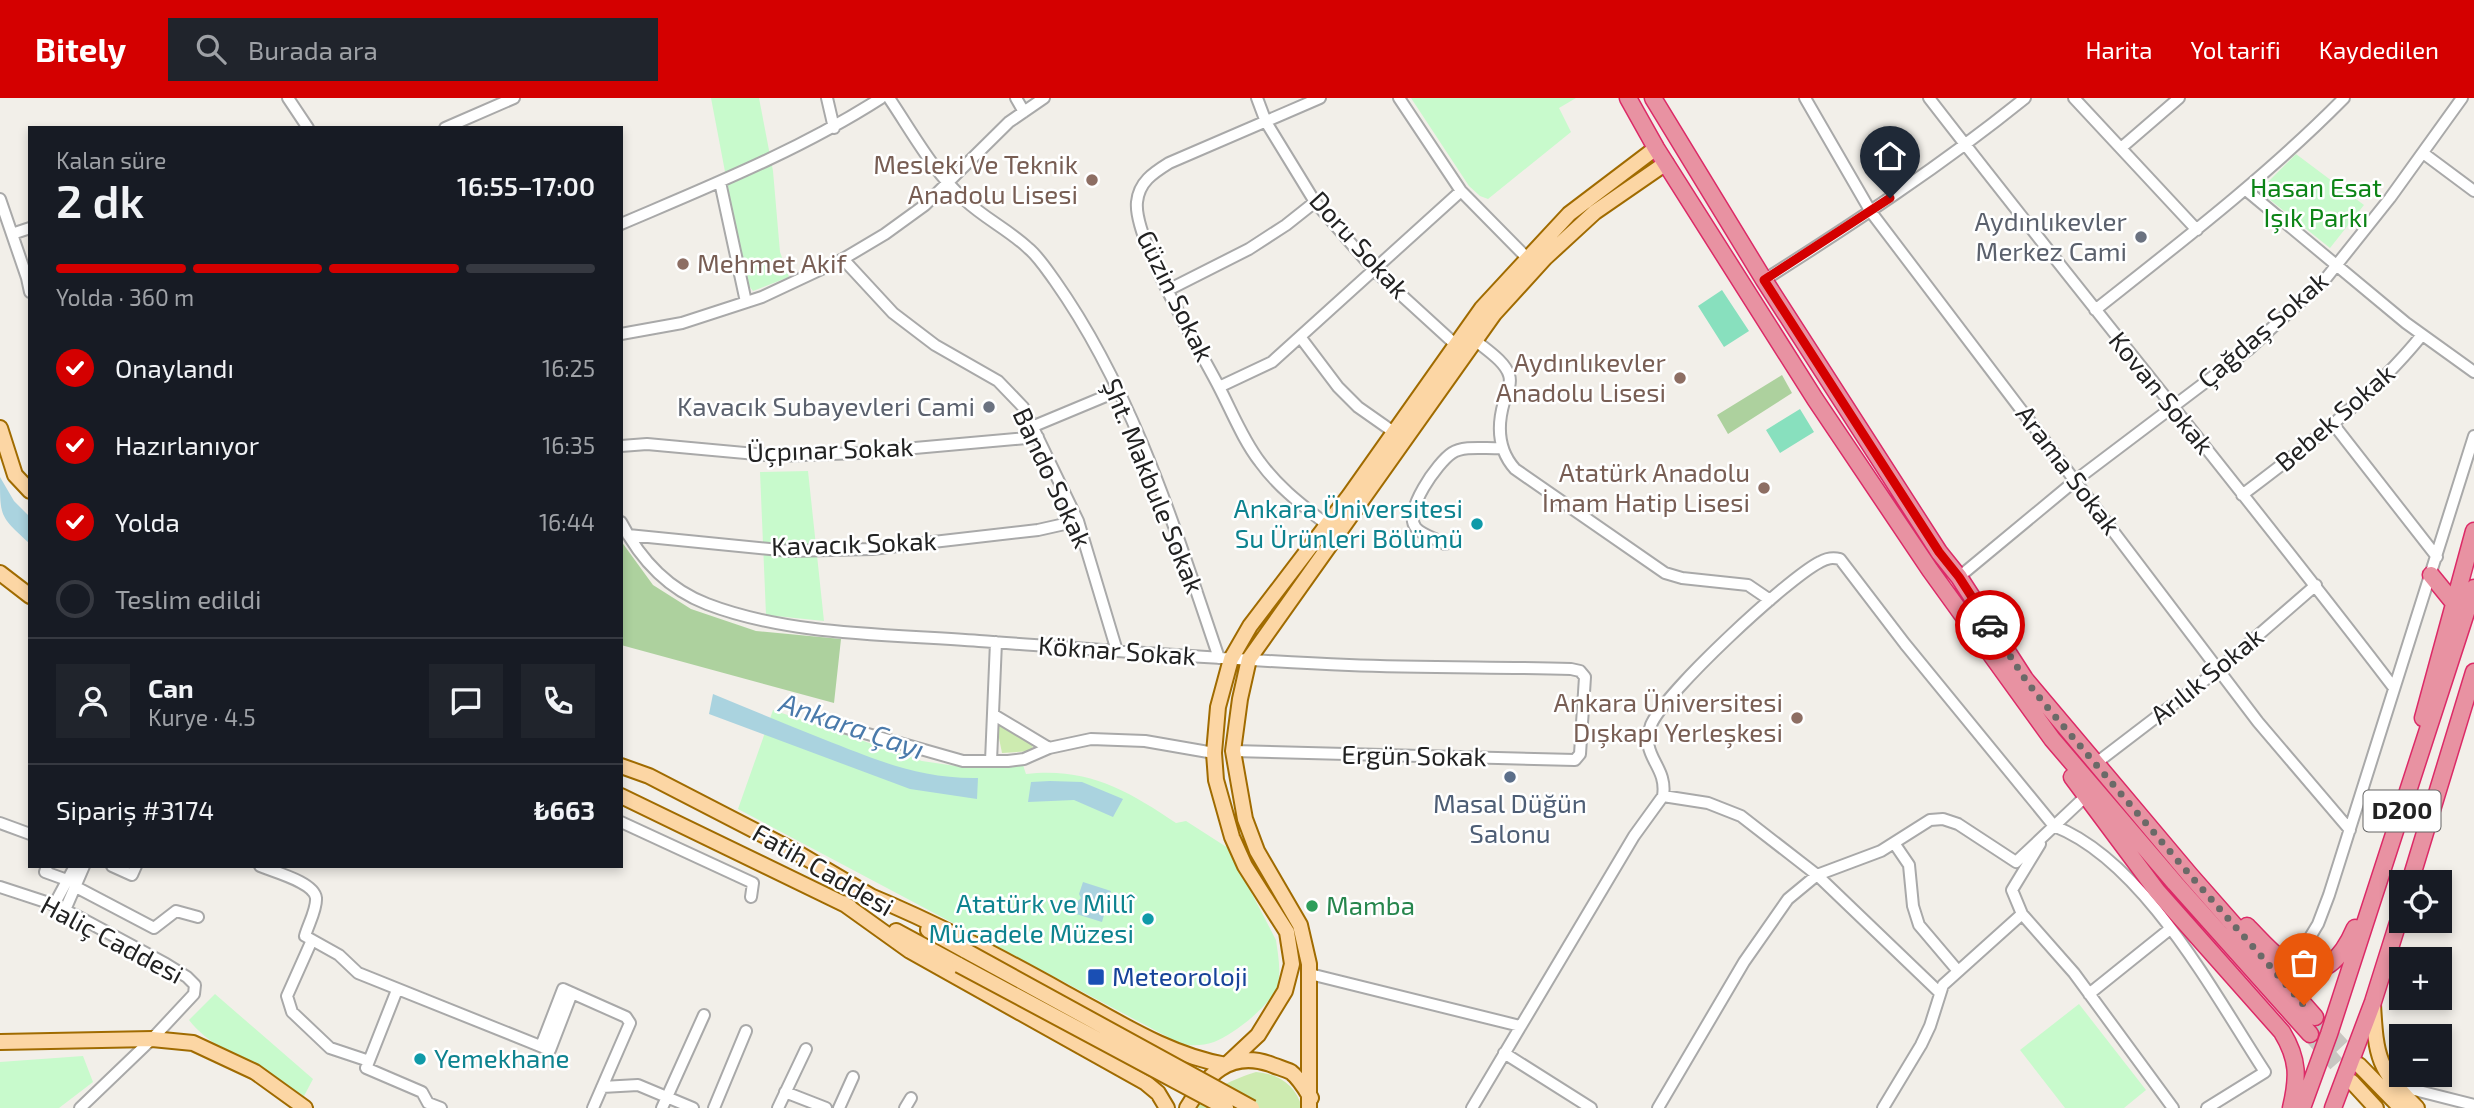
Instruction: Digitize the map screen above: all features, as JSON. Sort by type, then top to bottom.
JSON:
[{"type":"highway","points":[[1628,98],[1656,148],[1815,400],[1930,570],[2052,739],[2175,884],[2286,997],[2315,1017]]},
{"type":"highway","points":[[1657,99],[1764,280],[1939,552],[1959,577],[2025,679],[2190,875],[2286,997],[2310,1034]]},
{"type":"highway","points":[[2403,807],[2428,692],[2474,531]]},
{"type":"highway","points":[[1930,570],[1942,594],[2157,891],[2212,955],[2270,1016],[2286,1039],[2293,1054],[2297,1079],[2291,1108]]},
{"type":"highway","points":[[2431,575],[2453,602]]},
{"type":"highway","name":"D200","points":[[2302,1108],[2329,1034],[2474,589]]},
{"type":"highway","name":"D200","points":[[2414,870],[2474,672]]},
{"type":"highway","points":[[2455,732],[2474,695]]},
{"type":"highway","points":[[2286,962],[2316,971],[2340,957],[2389,849]]},
{"type":"highway","points":[[2190,875],[2286,962],[2294,981],[2286,997]]},
{"type":"highway","points":[[2333,1108],[2353,1072],[2395,933]]},
{"type":"highway","points":[[2212,955],[2242,980],[2286,997]]},
{"type":"main road","points":[[1187,1108],[1199,1089],[1258,1035],[1285,991],[1292,964],[1287,932],[1245,866],[1232,837],[1216,780],[1214,753],[1225,658],[1395,433],[1482,307],[1569,214],[1656,148]]},
{"type":"main road","points":[[1312,1104],[1310,974],[1300,925],[1257,851],[1245,819],[1233,751],[1249,659],[1494,314],[1545,258],[1595,212],[1666,163]]},
{"type":"main road","points":[[0,428],[15,475],[28,489]]},
{"type":"main road","points":[[0,573],[28,594]]},
{"type":"main road","name":"Fatih Caddesi","points":[[623,767],[649,776],[796,852],[868,895],[963,958],[1226,1108]]},
{"type":"main road","name":"Fatih Caddesi","points":[[623,797],[963,958],[1252,1108]]},
{"type":"main road","points":[[868,895],[975,943],[1158,1043],[1197,1060],[1226,1065],[1242,1059],[1260,1061],[1291,1072],[1312,1104]]},
{"type":"main road","points":[[844,903],[910,951],[1146,1083],[1158,1093],[1167,1108]]},
{"type":"main road","points":[[2373,1002],[2378,1052],[2389,1078]]},
{"type":"main road","points":[[0,1042],[152,1040],[193,1043],[255,1072],[305,1108]]},
{"type":"main road","points":[[2353,1072],[2376,1108]]},
{"type":"main road","points":[[2353,1072],[2401,1108]]},
{"type":"main road","points":[[2396,1087],[2417,1108]]},
{"type":"street","points":[[288,98],[307,126]]},
{"type":"street","points":[[450,126],[514,98]]},
{"type":"street","points":[[827,98],[834,128]]},
{"type":"street","points":[[623,223],[720,182],[834,128],[881,98]]},
{"type":"street","name":"Şht. Makbule Sokak","points":[[889,98],[946,181],[965,200],[1029,248],[1055,281],[1092,341],[1139,436],[1225,658]]},
{"type":"street","points":[[1016,98],[1024,112]]},
{"type":"street","points":[[623,334],[682,323],[746,302],[843,259],[885,234],[925,205],[946,181],[1009,122],[1044,98]]},
{"type":"street","name":"Doru Sokak","points":[[1257,98],[1266,122],[1315,202],[1375,271],[1456,345]]},
{"type":"street","name":"Güzin Sokak","points":[[1320,98],[1169,163],[1155,171],[1142,185],[1137,202],[1138,219],[1168,290],[1259,461],[1286,493],[1326,524]]},
{"type":"street","points":[[1399,98],[1461,191],[1527,258]]},
{"type":"street","name":"Arama Sokak","points":[[1805,98],[1871,212],[2258,722],[2350,830]]},
{"type":"street","name":"Kovan Sokak","points":[[1929,98],[2172,408],[2316,585],[2394,688]]},
{"type":"street","points":[[1764,280],[1871,212],[2025,98]]},
{"type":"street","points":[[2074,98],[2197,230]]},
{"type":"street","points":[[2121,148],[2179,98]]},
{"type":"street","points":[[2095,310],[2246,190],[2344,98]]},
{"type":"street","name":"Çağdaş Sokak","points":[[1959,577],[2076,480],[2248,350],[2327,277],[2462,98]]},
{"type":"street","points":[[2423,153],[2474,191]]},
{"type":"street","points":[[720,182],[746,302]]},
{"type":"street","points":[[2246,190],[2422,335],[2474,372]]},
{"type":"street","points":[[1219,387],[1272,362],[1461,191]]},
{"type":"street","points":[[0,199],[12,234],[25,257],[28,278]]},
{"type":"street","points":[[1168,290],[1249,249],[1315,202]]},
{"type":"street","points":[[12,234],[28,229]]},
{"type":"street","name":"Bando Sokak","points":[[843,259],[893,313],[935,345],[998,381],[1023,407],[1078,521],[1117,651]]},
{"type":"street","name":"Bebek Sokak","points":[[2242,495],[2334,425],[2396,368],[2422,335]]},
{"type":"street","points":[[1301,338],[1338,387],[1358,407],[1395,433]]},
{"type":"street","points":[[1475,340],[1504,366],[1509,375],[1510,383],[1503,407],[1501,448],[1515,469],[1665,573],[1682,578],[1748,585],[1770,600]]},
{"type":"street","name":"Üçpınar Sokak","points":[[623,446],[647,444],[778,456],[859,453],[1036,432],[1118,391]]},
{"type":"street","points":[[2334,425],[2437,557]]},
{"type":"street","points":[[2286,962],[2318,924],[2474,436]]},
{"type":"street","points":[[1445,544],[1416,528],[1411,518],[1413,506],[1431,477],[1452,453],[1468,449],[1501,448]]},
{"type":"street","name":"Kavacık Sokak","points":[[628,535],[790,551],[872,549],[1038,530],[1078,521]]},
{"type":"street","name":"Köknar Sokak","points":[[623,526],[641,555],[670,584],[705,603],[744,616],[812,628],[1349,665],[1572,669],[1580,671],[1585,677],[1581,741]]},
{"type":"street","points":[[1472,1108],[1634,836],[1663,796],[1664,777],[1649,750],[1648,739],[1657,715],[1687,678],[1770,600],[1819,562],[1832,557],[1840,559],[2051,828],[2074,834],[2121,871],[2187,948],[2265,1072],[2207,1108]]},
{"type":"street","name":"Arılık Sokak","points":[[2095,764],[2218,670],[2316,585]]},
{"type":"street","points":[[991,761],[996,642]]},
{"type":"street","points":[[994,715],[1049,748]]},
{"type":"street","points":[[829,723],[962,761],[1024,759],[1049,748],[1091,739],[1145,741],[1214,753]]},
{"type":"street","name":"Ergün Sokak","points":[[1233,751],[1575,760],[1580,754],[1581,741]]},
{"type":"street","points":[[1663,796],[1708,803],[1741,816],[1816,875],[1940,993]]},
{"type":"street","points":[[1658,1108],[1744,962],[1788,899],[1816,875],[1881,852],[1930,820],[1943,819],[1958,824],[2016,862],[2086,796]]},
{"type":"street","points":[[623,822],[753,883],[751,897]]},
{"type":"street","points":[[0,823],[28,833]]},
{"type":"street","points":[[2051,828],[2012,890],[2022,914],[2074,973],[2173,1108]]},
{"type":"street","points":[[1894,843],[1909,865],[1913,906],[1919,925],[1958,971]]},
{"type":"street","points":[[46,868],[44,872],[71,883],[154,928],[176,911],[198,917]]},
{"type":"street","points":[[65,910],[75,868]]},
{"type":"street","points":[[54,905],[82,868]]},
{"type":"street","points":[[116,868],[132,875],[135,868]]},
{"type":"street","points":[[285,871],[310,886],[315,895],[316,901],[305,936],[339,955],[358,973],[397,990],[545,1048],[568,991],[626,1017],[630,1023],[593,1108]]},
{"type":"street","name":"Haliç Caddesi","points":[[0,887],[65,910],[166,964],[195,985],[194,994],[152,1040]]},
{"type":"street","points":[[1883,1108],[1921,1045],[1943,985],[2022,914]]},
{"type":"street","points":[[2089,994],[2171,929]]},
{"type":"street","points":[[312,940],[287,996],[292,1012],[330,1048],[369,1061]]},
{"type":"street","points":[[1310,974],[1520,1026]]},
{"type":"street","points":[[397,990],[366,1068],[422,1092],[428,1103],[441,1108]]},
{"type":"street","points":[[665,1103],[704,1015]]},
{"type":"street","points":[[714,1108],[746,1031]]},
{"type":"street","points":[[80,1108],[152,1040]]},
{"type":"street","points":[[778,1108],[806,1049]]},
{"type":"street","points":[[1504,1053],[1591,1108]]},
{"type":"street","points":[[839,1108],[853,1077]]},
{"type":"street","points":[[602,1087],[638,1085],[665,1103],[694,1108]]},
{"type":"street","points":[[2405,1087],[2474,1105]]},
{"type":"street","points":[[785,1092],[826,1108]]},
{"type":"green space","points":[[711,98],[759,98],[773,171],[780,252],[789,277],[753,291],[746,282]]},
{"type":"green space","points":[[1411,98],[1576,98],[1559,108],[1571,132],[1488,199],[1469,186]]},
{"type":"green space","name":"Hasan Esat Işık Parkı","points":[[2296,154],[2364,205],[2330,248],[2259,191]]},
{"type":"green space","points":[[1722,290],[1749,331],[1724,347],[1698,306]]},
{"type":"green space","points":[[1782,375],[1792,393],[1728,434],[1717,415]]},
{"type":"green space","points":[[1800,409],[1814,432],[1780,453],[1766,430]]},
{"type":"green space","points":[[808,471],[824,621],[766,615],[760,472]]},
{"type":"green space","points":[[623,544],[653,585],[691,609],[756,631],[841,639],[834,703],[623,646]]},
{"type":"green space","points":[[773,710],[922,761],[969,768],[1023,765],[1026,774],[1068,774],[1087,778],[1123,791],[1176,823],[1186,821],[1228,848],[1276,940],[1279,973],[1275,992],[1251,1018],[1222,1038],[1201,1045],[1181,1044],[738,809]]},
{"type":"green space","points":[[999,726],[1009,726],[1032,743],[1033,751],[1002,753]]},
{"type":"green space","points":[[215,994],[313,1079],[304,1096],[205,1037],[189,1020]]},
{"type":"green space","points":[[2079,1004],[2146,1090],[2124,1108],[2065,1108],[2020,1050]]},
{"type":"green space","points":[[83,1056],[93,1082],[59,1108],[0,1108],[0,1062]]},
{"type":"green space","points":[[1256,1072],[1272,1075],[1285,1082],[1296,1093],[1302,1108],[1196,1108],[1215,1090]]},
{"type":"water","points":[[0,477],[14,501],[28,515],[28,542],[7,521],[0,501]]},
{"type":"water","points":[[713,694],[880,761],[917,772],[978,778],[977,799],[910,789],[709,714]]},
{"type":"water","points":[[1031,782],[1082,782],[1123,799],[1113,817],[1074,800],[1028,802]]},
{"type":"water","points":[[1083,882],[1111,891],[1102,922],[1073,913],[1081,898],[1079,894]]},
{"type":"tunnel","points":[[2315,1017],[2359,1065]]},
{"type":"tunnel","points":[[2310,1034],[2352,1082]]},
{"type":"way so far","points":[[1990,625],[2042,701],[2304,1005]]},
{"type":"place","name":"Mesleki Ve Teknik Anadolu Lisesi","points":[[1092,180]]},
{"type":"place","name":"Aydınlıkevler Merkez Cami","points":[[2141,237]]},
{"type":"place","name":"Mehmet Akif","points":[[683,264]]},
{"type":"place","name":"Aydınlıkevler Anadolu Lisesi","points":[[1680,378]]},
{"type":"place","name":"Kavacık Subayevleri Cami","points":[[989,407]]},
{"type":"place","name":"Atatürk Anadolu İmam Hatip Lisesi","points":[[1764,488]]},
{"type":"place","name":"Ankara Üniversitesi Su Ürünleri Bölümü","points":[[1477,524]]},
{"type":"place","name":"Ankara Üniversitesi Dışkapı Yerleşkesi","points":[[1797,718]]},
{"type":"place","name":"Masal Düğün Salonu","points":[[1510,777]]},
{"type":"place","name":"Mamba","points":[[1312,906]]},
{"type":"place","name":"Atatürk ve Millî Mücadele Müzesi","points":[[1148,919]]},
{"type":"place","name":"Meteoroloji","points":[[1096,977]]},
{"type":"place","name":"Yemekhane","points":[[420,1059]]},
{"type":"route","points":[[1890,198],[1764,280],[1939,552],[1990,625]]},
{"type":"water label","name":"Ankara Çayı","points":[[852,726]]}]
